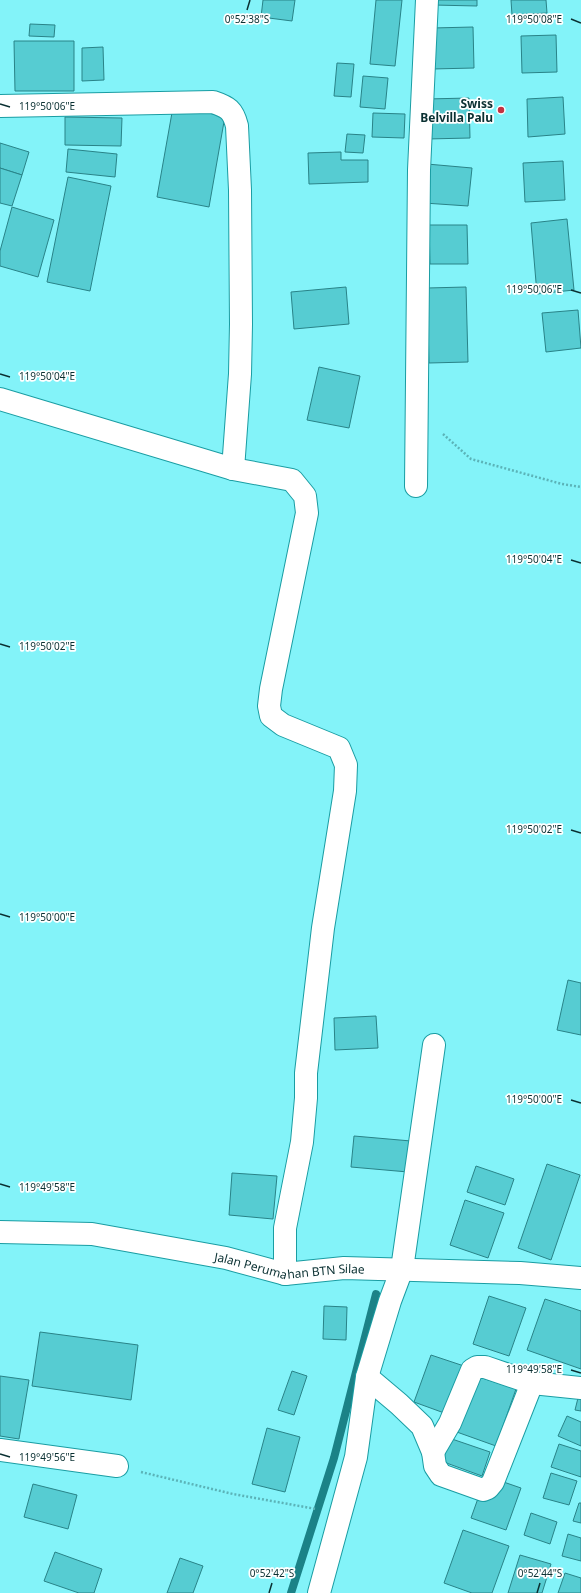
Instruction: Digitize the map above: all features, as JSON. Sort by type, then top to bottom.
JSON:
[{"type":"street","points":[[416,486],[418,170],[427,0]]},
{"type":"street","points":[[0,106],[213,102],[228,107],[235,116],[237,126],[240,190],[242,324],[233,469]]},
{"type":"street","points":[[0,399],[233,469],[292,480],[305,496],[307,513],[271,689],[269,706],[272,716],[283,725],[339,748],[346,765],[345,792],[323,928],[308,1058],[302,1142],[285,1228],[286,1274]]},
{"type":"street","points":[[320,1593],[356,1457],[367,1377],[390,1301],[402,1269],[434,1045]]},
{"type":"street","name":"Jalan Perumahan BTN Silae","points":[[0,1232],[92,1234],[226,1258],[286,1274],[344,1268],[520,1273],[581,1278]]},
{"type":"street","points":[[433,1452],[450,1424],[472,1370],[477,1367],[484,1367],[532,1383],[581,1388]]},
{"type":"street","points":[[367,1377],[422,1426],[433,1452],[435,1466],[441,1475],[483,1490],[488,1488],[493,1482],[532,1383]]},
{"type":"street","points":[[0,1450],[117,1466]]},
{"type":"path","points":[[417,412],[471,459],[562,484],[581,487]]},
{"type":"path","points":[[117,1466],[233,1494],[341,1513]]},
{"type":"building","points":[[263,0],[295,0],[292,21],[261,17]]},
{"type":"building","points":[[376,0],[402,0],[395,66],[370,64]]},
{"type":"building","points":[[433,0],[477,0],[477,6],[433,5]]},
{"type":"building","points":[[511,0],[546,0],[547,13],[512,15]]},
{"type":"building","points":[[30,24],[55,25],[54,37],[29,36]]},
{"type":"building","name":"Swiss Belvilla Palu","points":[[473,27],[474,68],[432,69],[432,28]]},
{"type":"building","points":[[556,35],[557,72],[522,73],[521,36]]},
{"type":"building","points":[[14,41],[74,41],[74,91],[15,91]]},
{"type":"building","points":[[103,47],[104,80],[82,81],[82,48]]},
{"type":"building","points":[[337,63],[354,64],[351,97],[334,96]]},
{"type":"building","points":[[363,76],[388,78],[385,109],[360,107]]},
{"type":"building","name":"Swiss Belvilla Palu","points":[[563,97],[565,134],[528,137],[527,99]]},
{"type":"building","name":"Swiss Belvilla Palu","points":[[469,98],[470,138],[427,139],[426,99]]},
{"type":"building","points":[[173,107],[225,116],[209,207],[157,197]]},
{"type":"building","points":[[373,113],[405,114],[404,138],[372,137]]},
{"type":"building","points":[[65,117],[122,118],[121,146],[65,145]]},
{"type":"building","points":[[347,134],[365,135],[363,153],[345,152]]},
{"type":"building","points":[[0,143],[29,152],[22,175],[0,168]]},
{"type":"building","points":[[68,149],[117,154],[115,177],[66,172]]},
{"type":"building","points":[[341,152],[341,160],[368,160],[368,182],[309,184],[308,153]]},
{"type":"building","points":[[563,161],[565,200],[525,202],[523,163]]},
{"type":"building","points":[[427,164],[472,168],[468,206],[424,203]]},
{"type":"building","points":[[0,168],[22,175],[12,206],[0,203]]},
{"type":"building","points":[[68,177],[111,186],[90,291],[47,282]]},
{"type":"building","points":[[12,207],[54,220],[38,277],[0,266],[0,251]]},
{"type":"building","points":[[567,219],[574,290],[537,294],[531,223]]},
{"type":"building","points":[[429,225],[467,225],[468,264],[430,264]]},
{"type":"building","points":[[346,287],[349,324],[294,329],[291,292]]},
{"type":"building","points":[[466,287],[468,362],[429,363],[427,288]]},
{"type":"building","points":[[578,310],[581,348],[546,352],[542,313]]},
{"type":"building","points":[[319,367],[360,376],[349,428],[307,420]]},
{"type":"building","points":[[568,980],[581,983],[581,1035],[557,1030]]},
{"type":"building","points":[[376,1016],[378,1048],[335,1050],[334,1018]]},
{"type":"building","points":[[354,1136],[411,1141],[408,1172],[351,1167]]},
{"type":"building","points":[[547,1164],[580,1175],[551,1260],[518,1248]]},
{"type":"building","points":[[476,1166],[514,1179],[505,1205],[467,1192]]},
{"type":"building","points":[[232,1173],[277,1176],[273,1219],[229,1215]]},
{"type":"building","points":[[465,1200],[504,1213],[488,1258],[450,1245]]},
{"type":"building","points":[[489,1296],[526,1308],[509,1356],[473,1344]]},
{"type":"building","points":[[545,1299],[581,1311],[581,1369],[527,1350]]},
{"type":"building","points":[[324,1306],[347,1307],[346,1340],[323,1339]]},
{"type":"building","points":[[40,1332],[138,1345],[131,1400],[32,1386]]},
{"type":"building","points":[[431,1355],[464,1366],[447,1414],[414,1402]]},
{"type":"building","points":[[292,1371],[307,1376],[294,1415],[278,1410]]},
{"type":"building","points":[[473,1375],[516,1389],[496,1446],[454,1431]]},
{"type":"building","points":[[0,1376],[29,1380],[19,1439],[0,1436]]},
{"type":"building","points":[[581,1386],[581,1411],[575,1410]]},
{"type":"building","points":[[567,1416],[581,1422],[581,1446],[558,1436]]},
{"type":"building","points":[[267,1428],[300,1437],[285,1492],[252,1484]]},
{"type":"building","points":[[449,1438],[490,1452],[482,1476],[441,1461]]},
{"type":"building","points":[[559,1444],[581,1451],[581,1477],[551,1467]]},
{"type":"building","points":[[551,1473],[577,1481],[569,1505],[543,1498]]},
{"type":"building","points":[[486,1476],[521,1488],[506,1530],[471,1518]]},
{"type":"building","points":[[33,1484],[77,1495],[68,1529],[24,1517]]},
{"type":"building","points":[[579,1503],[581,1503],[581,1523],[573,1521]]},
{"type":"building","points":[[531,1513],[557,1522],[550,1544],[524,1535]]},
{"type":"building","points":[[463,1530],[509,1546],[492,1593],[472,1593],[444,1583]]},
{"type":"building","points":[[568,1534],[581,1538],[581,1561],[562,1556]]},
{"type":"building","points":[[55,1552],[102,1569],[94,1593],[79,1593],[44,1581]]},
{"type":"building","points":[[520,1555],[551,1564],[542,1593],[508,1593]]},
{"type":"building","points":[[180,1558],[203,1566],[193,1593],[167,1593]]},
{"type":"building","points":[[565,1573],[581,1578],[581,1593],[558,1593]]},
{"type":"waterway","points":[[291,1593],[334,1458],[376,1294]]},
{"type":"place","name":"Swiss Belvilla Palu","points":[[501,110]]}]
